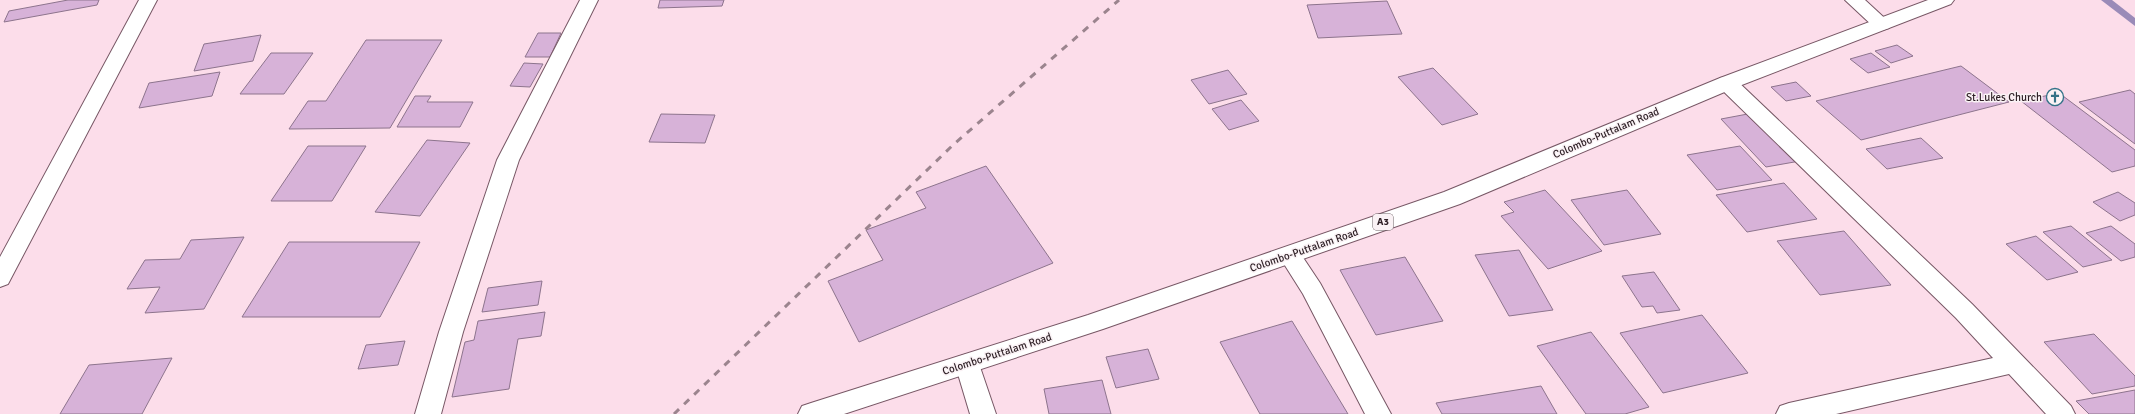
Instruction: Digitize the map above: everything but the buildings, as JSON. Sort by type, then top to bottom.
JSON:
[{"type":"main road","points":[[0,278],[148,0]]},
{"type":"main road","points":[[428,414],[451,332],[508,160],[589,0]]},
{"type":"main road","points":[[1854,0],[1882,24]]},
{"type":"main road","name":"Colombo-Puttalam Road","points":[[811,414],[967,364],[1290,256],[1452,198],[1727,83],[1945,0]]},
{"type":"main road","points":[[1727,83],[1964,311],[2062,414]]},
{"type":"main road","points":[[1290,256],[1312,289],[1378,414]]},
{"type":"main road","points":[[1789,414],[2014,363]]},
{"type":"main road","points":[[967,364],[983,414]]},
{"type":"waterway","points":[[2106,0],[2135,23]]},
{"type":"railway","points":[[674,414],[953,145],[1119,0]]},
{"type":"place","name":"St.Lukes Church","points":[[2055,97]]}]
